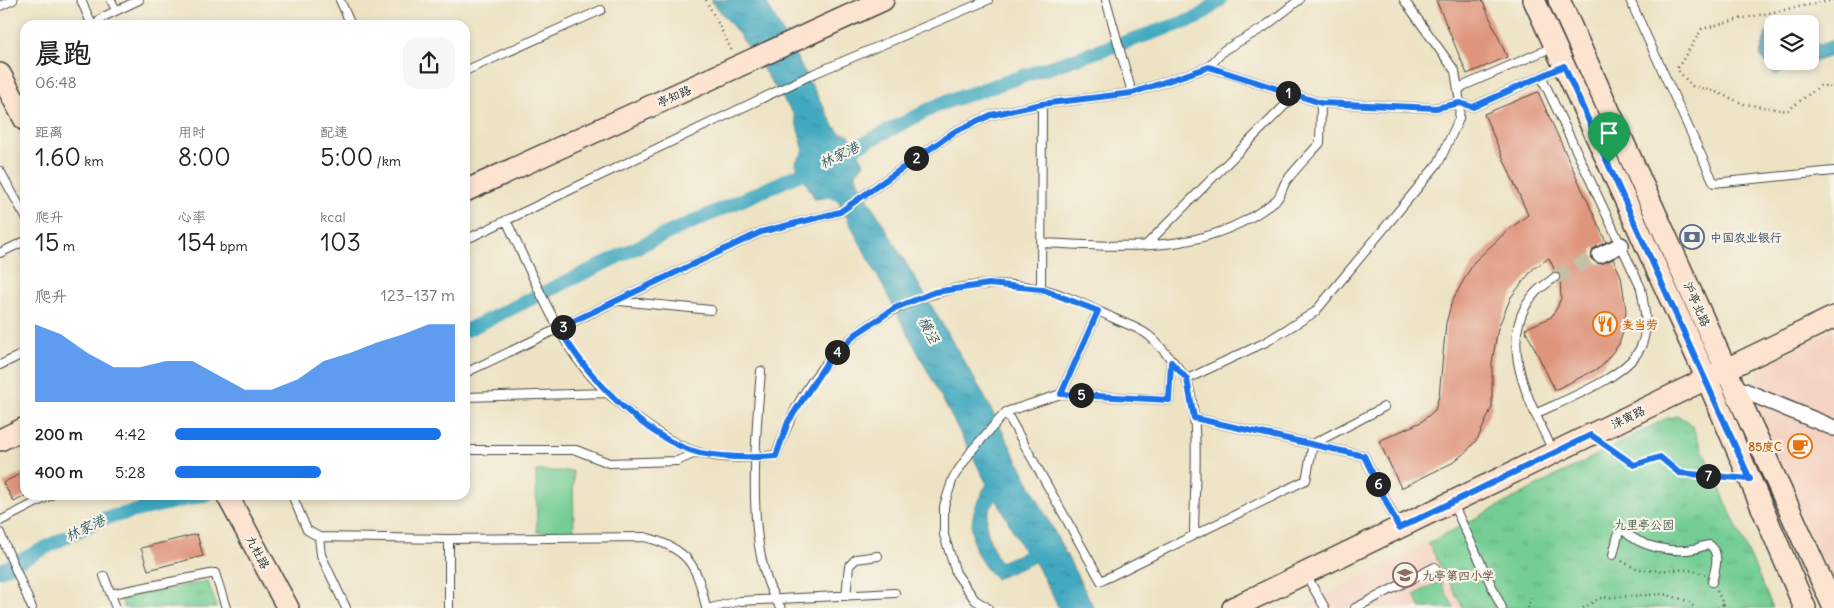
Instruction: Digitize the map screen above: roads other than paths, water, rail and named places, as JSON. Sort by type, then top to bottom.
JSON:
[{"type":"street","name":"亭知路","points":[[470,189],[883,0]]},
{"type":"street","name":"沪亭北路","points":[[1534,0],[1566,41]]},
{"type":"street","name":"沪亭北路","points":[[1559,0],[1566,41],[1574,61],[1805,608]]},
{"type":"street","name":"沪亭北路","points":[[1574,61],[1731,379],[1834,608]]},
{"type":"street","points":[[0,74],[20,111]]},
{"type":"street","points":[[1600,255],[1621,244]]},
{"type":"street","name":"涞寅路","points":[[1233,608],[1707,379],[1731,379],[1834,317]]},
{"type":"street","points":[[1731,379],[1834,428]]},
{"type":"street","points":[[0,440],[20,430]]},
{"type":"street","name":"九杜路","points":[[232,503],[288,608]]},
{"type":"lane","points":[[0,6],[13,0]]},
{"type":"lane","points":[[81,0],[91,20]]},
{"type":"lane","points":[[111,0],[116,10]]},
{"type":"lane","points":[[99,20],[139,0]]},
{"type":"lane","points":[[340,0],[349,20]]},
{"type":"lane","points":[[470,238],[813,74],[988,0]]},
{"type":"lane","points":[[1106,0],[1132,93]]},
{"type":"lane","points":[[470,371],[761,232],[840,212],[954,132],[991,115],[1042,104],[1132,93],[1209,67],[1224,50],[1262,28],[1299,0]]},
{"type":"lane","points":[[1187,379],[1266,342],[1315,312],[1439,162],[1459,119],[1460,103],[1455,71],[1404,0]]},
{"type":"lane","points":[[1630,0],[1714,183],[1834,171]]},
{"type":"lane","points":[[470,68],[601,10]]},
{"type":"lane","points":[[1458,91],[1464,86],[1566,41]]},
{"type":"lane","points":[[1209,67],[1321,103],[1436,108],[1460,103],[1473,107],[1574,61]]},
{"type":"lane","points":[[1535,414],[1600,383],[1626,367],[1642,345],[1646,318],[1641,288],[1543,80]]},
{"type":"lane","points":[[1145,246],[1295,95]]},
{"type":"lane","points":[[1041,243],[1145,246],[1197,240],[1244,224],[1278,198],[1285,182],[1320,143],[1321,103]]},
{"type":"lane","points":[[1041,289],[1042,104]]},
{"type":"lane","points":[[0,172],[20,207]]},
{"type":"lane","points":[[506,220],[551,314],[572,352],[609,393],[635,416],[667,440],[698,452],[732,458],[776,456],[788,422],[828,361],[856,334],[895,308],[935,292],[989,284],[1041,289],[1098,311],[1148,335],[1187,379],[1194,418],[1194,536]]},
{"type":"lane","points":[[0,253],[20,243]]},
{"type":"lane","points":[[1553,453],[1525,393],[1519,367],[1516,338],[1524,312],[1537,292],[1555,277]]},
{"type":"lane","points":[[617,300],[711,310]]},
{"type":"lane","points":[[1061,394],[1098,311]]},
{"type":"lane","points":[[0,365],[20,355]]},
{"type":"lane","points":[[988,608],[975,600],[956,573],[944,535],[944,506],[950,487],[953,478],[972,450],[1006,412],[1061,394],[1169,400],[1171,362]]},
{"type":"lane","points":[[761,371],[754,457],[760,555],[774,599],[781,608]]},
{"type":"lane","points":[[470,397],[609,393]]},
{"type":"lane","points":[[1313,444],[1384,407]]},
{"type":"lane","points":[[1006,412],[1101,581],[1306,480],[1313,444]]},
{"type":"lane","points":[[1194,418],[1364,456],[1399,528]]},
{"type":"lane","points":[[470,450],[576,450],[609,463],[678,461],[698,452]]},
{"type":"lane","points":[[0,522],[42,500]]},
{"type":"lane","points":[[294,500],[307,530],[318,537],[449,538],[623,535],[652,538],[666,542],[682,552],[694,565],[701,583],[706,608]]},
{"type":"lane","points":[[1452,502],[1502,608]]},
{"type":"lane","points":[[1613,555],[1619,531],[1622,530],[1630,537],[1657,547],[1678,550],[1696,549],[1710,545],[1716,553],[1717,564],[1712,582]]},
{"type":"lane","points":[[0,533],[32,608]]},
{"type":"lane","points":[[318,537],[321,554],[346,608]]},
{"type":"lane","points":[[449,538],[449,608]]},
{"type":"lane","points":[[846,596],[849,566],[856,559],[878,556]]},
{"type":"lane","points":[[1355,608],[1435,567]]},
{"type":"lane","points":[[111,594],[215,573],[226,608]]},
{"type":"lane","points":[[1305,573],[1325,608]]},
{"type":"lane","points":[[104,576],[116,608]]},
{"type":"lane","points":[[711,608],[740,601],[895,593]]},
{"type":"water","name":"横泾","points":[[711,0],[765,0],[834,126],[840,133],[849,135],[864,163],[856,173],[857,180],[981,390],[1094,608],[1059,608],[1035,562],[996,579],[979,557],[974,545],[972,521],[975,509],[987,484],[838,201],[830,197],[815,199],[795,163],[804,151],[794,115],[739,34]],"holes":[[[997,500],[1024,552],[1000,562],[987,530],[988,514]]]},
{"type":"water","points":[[1764,40],[1764,60],[1760,55]]},
{"type":"water","points":[[1834,40],[1834,55],[1819,60],[1819,45]]},
{"type":"water","points":[[1771,70],[1790,70],[1775,75]]},
{"type":"waterway","name":"林家港","points":[[839,156],[940,104],[1197,18],[1220,0]]},
{"type":"waterway","name":"林家港","points":[[470,329],[650,241],[818,166]]},
{"type":"waterway","name":"林家港","points":[[0,571],[101,519],[183,500]]},
{"type":"tunnel","points":[[1555,277],[1600,255]]},
{"type":"place","name":"中国农业银行","points":[[1692,237]]},
{"type":"place","name":"麦当劳","points":[[1605,324]]},
{"type":"place","name":"85度C","points":[[1800,446]]},
{"type":"place","name":"九亭第四小学","points":[[1405,575]]},
{"type":"park label","name":"九里亭公园","points":[[1644,524]]}]
